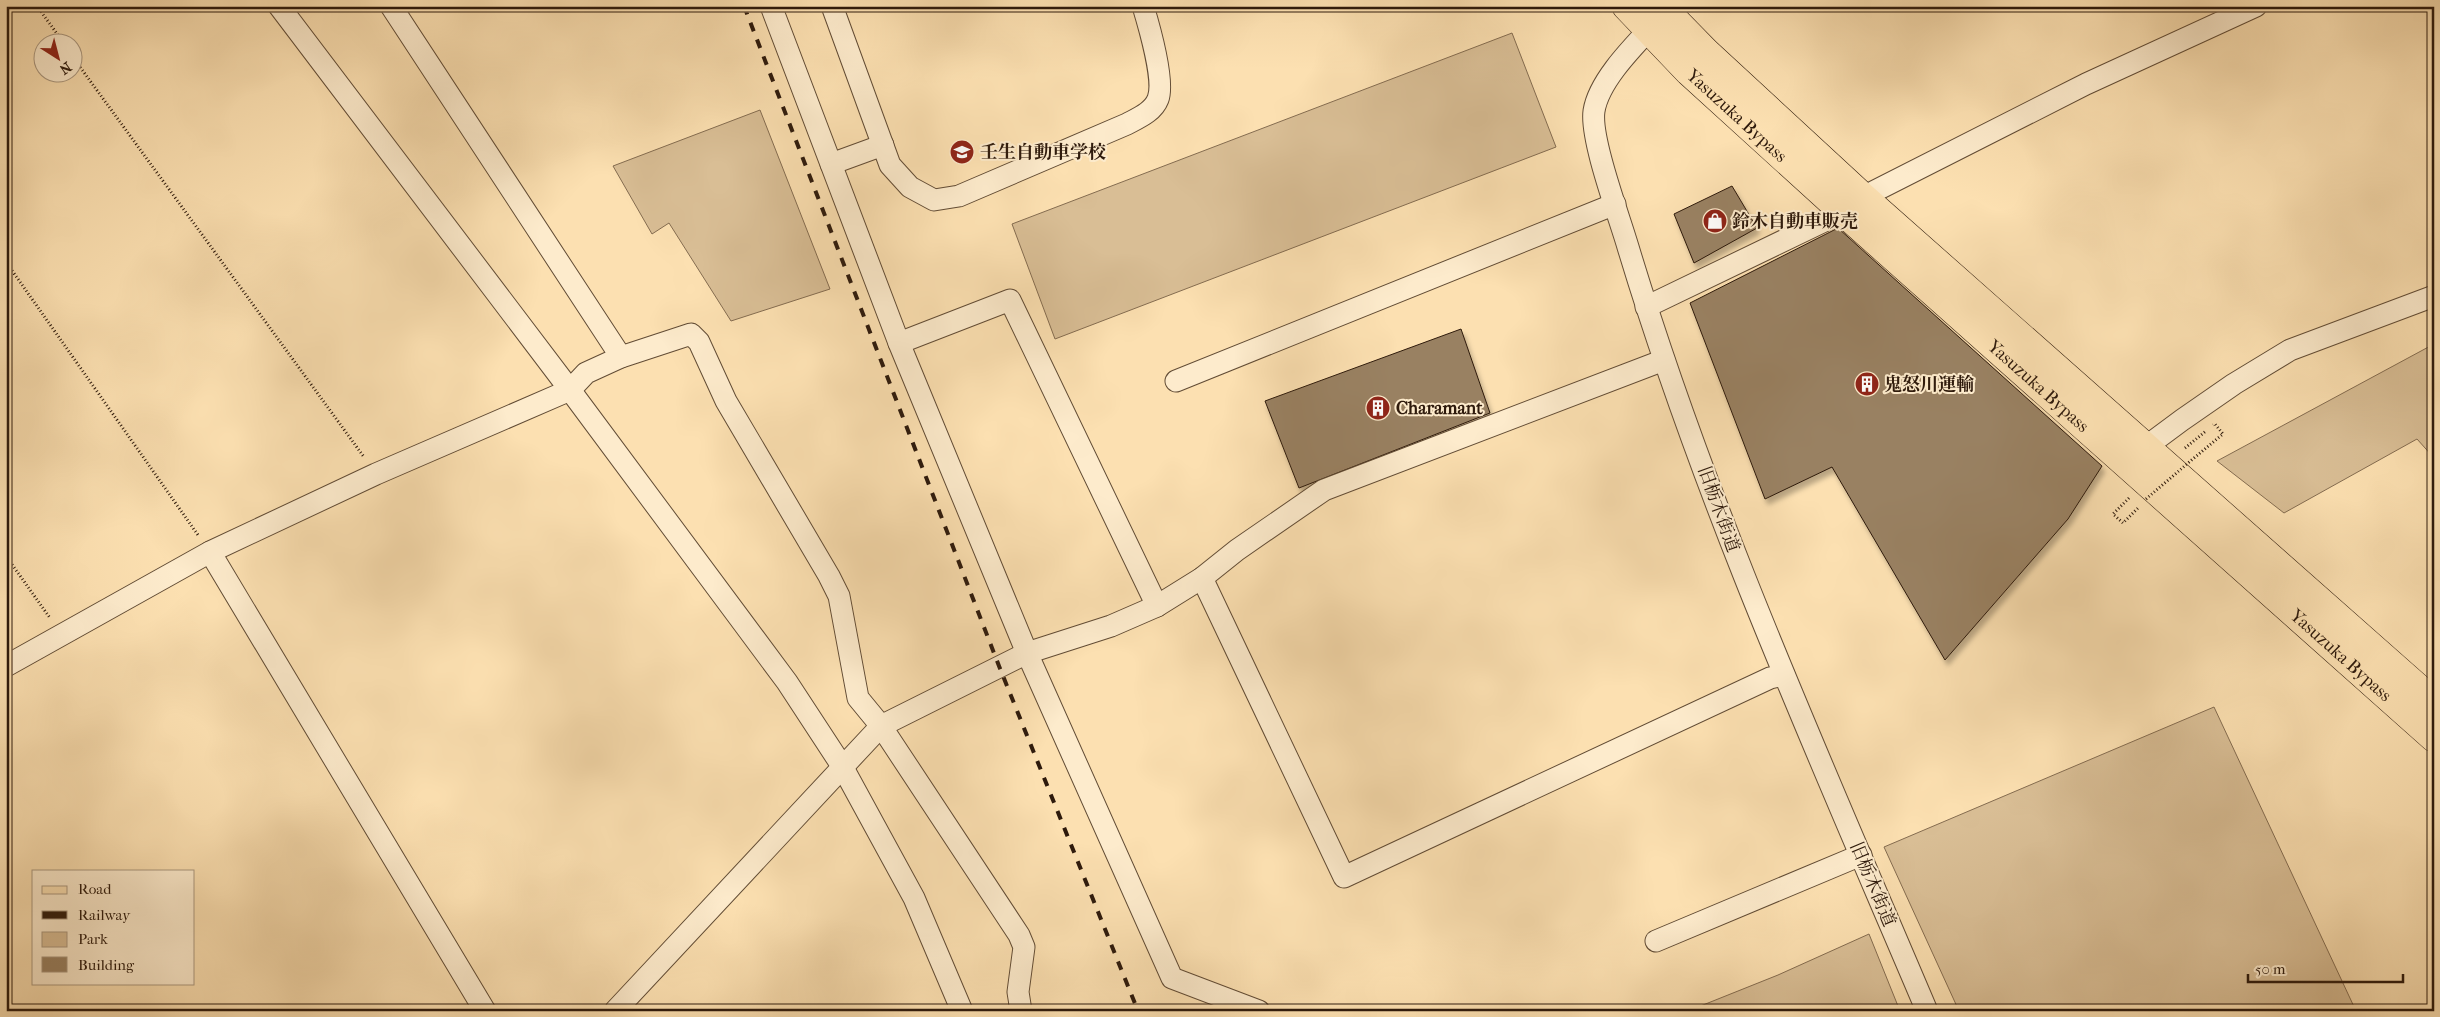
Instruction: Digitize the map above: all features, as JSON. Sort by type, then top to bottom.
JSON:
[{"type":"main road","name":"Yasuzuka Bypass","points":[[1626,6],[1658,16],[1689,72],[2147,446],[2434,702]]},
{"type":"main road","name":"Yasuzuka Bypass","points":[[1853,204],[2130,466],[2434,738]]},
{"type":"street","points":[[278,6],[570,390],[787,682],[842,766],[914,898],[962,1011]]},
{"type":"street","points":[[391,6],[621,357]]},
{"type":"street","points":[[771,6],[899,343],[1027,653],[1172,978],[1259,1011]]},
{"type":"street","points":[[832,6],[890,165],[910,187],[934,200],[960,196],[1127,124],[1148,112],[1158,99],[1159,75],[1144,6]]},
{"type":"street","points":[[1646,307],[1853,204],[2086,84],[2256,6]]},
{"type":"street","name":"旧栃木街道","points":[[1658,16],[1608,78],[1594,112],[1599,150],[1646,307],[1664,360],[1738,558],[1784,675],[1927,1011]]},
{"type":"street","points":[[831,164],[883,145]]},
{"type":"street","points":[[1176,381],[1615,204]]},
{"type":"street","points":[[2130,466],[2147,446],[2234,384],[2290,350],[2434,296]]},
{"type":"street","points":[[899,343],[1010,300],[1157,606]]},
{"type":"street","points":[[6,666],[210,552],[376,474],[570,390],[586,373],[621,357],[691,334],[700,342],[726,401],[839,596],[858,698],[881,726],[1019,935],[1024,947],[1018,992],[1021,1011]]},
{"type":"street","points":[[615,1011],[881,726],[1027,653],[1111,626],[1157,606],[1202,578],[1245,545],[1324,490],[1664,360]]},
{"type":"street","points":[[210,552],[485,1011]]},
{"type":"street","points":[[1202,578],[1344,877],[1770,678],[1784,675]]},
{"type":"street","points":[[1656,941],[1861,855]]},
{"type":"path","points":[[37,6],[56,32]]},
{"type":"path","points":[[82,70],[376,474]]},
{"type":"path","points":[[6,262],[210,552]]},
{"type":"path","points":[[2131,496],[2113,514],[2122,523],[2146,499],[2223,434],[2215,424],[2186,448]]},
{"type":"path","points":[[6,556],[62,634]]},
{"type":"green space","points":[[1512,33],[1556,147],[1055,339],[1012,224]]},
{"type":"green space","points":[[760,110],[830,289],[731,321],[669,223],[652,234],[613,166]]},
{"type":"green space","points":[[2434,344],[2434,458],[2417,439],[2284,513],[2217,461]]},
{"type":"green space","points":[[2214,707],[2356,1011],[1959,1011],[1884,847]]},
{"type":"green space","points":[[1869,934],[1900,1011],[1688,1011],[1778,975]]},
{"type":"building","name":"鈴木自動車販売","points":[[1732,186],[1757,228],[1694,263],[1674,214]]},
{"type":"building","name":"鬼怒川運輸","points":[[1838,228],[2102,466],[2068,519],[1945,660],[1832,467],[1765,499],[1690,303]]},
{"type":"building","name":"Charamant","points":[[1461,329],[1490,413],[1299,488],[1265,401]]},
{"type":"railway","points":[[744,6],[999,666],[1138,1011]]},
{"type":"place","name":"壬生自動車学校","points":[[962,152]]},
{"type":"place","name":"鈴木自動車販売","points":[[1715,221]]},
{"type":"place","name":"鬼怒川運輸","points":[[1867,384]]},
{"type":"place","name":"Charamant","points":[[1378,408]]}]
